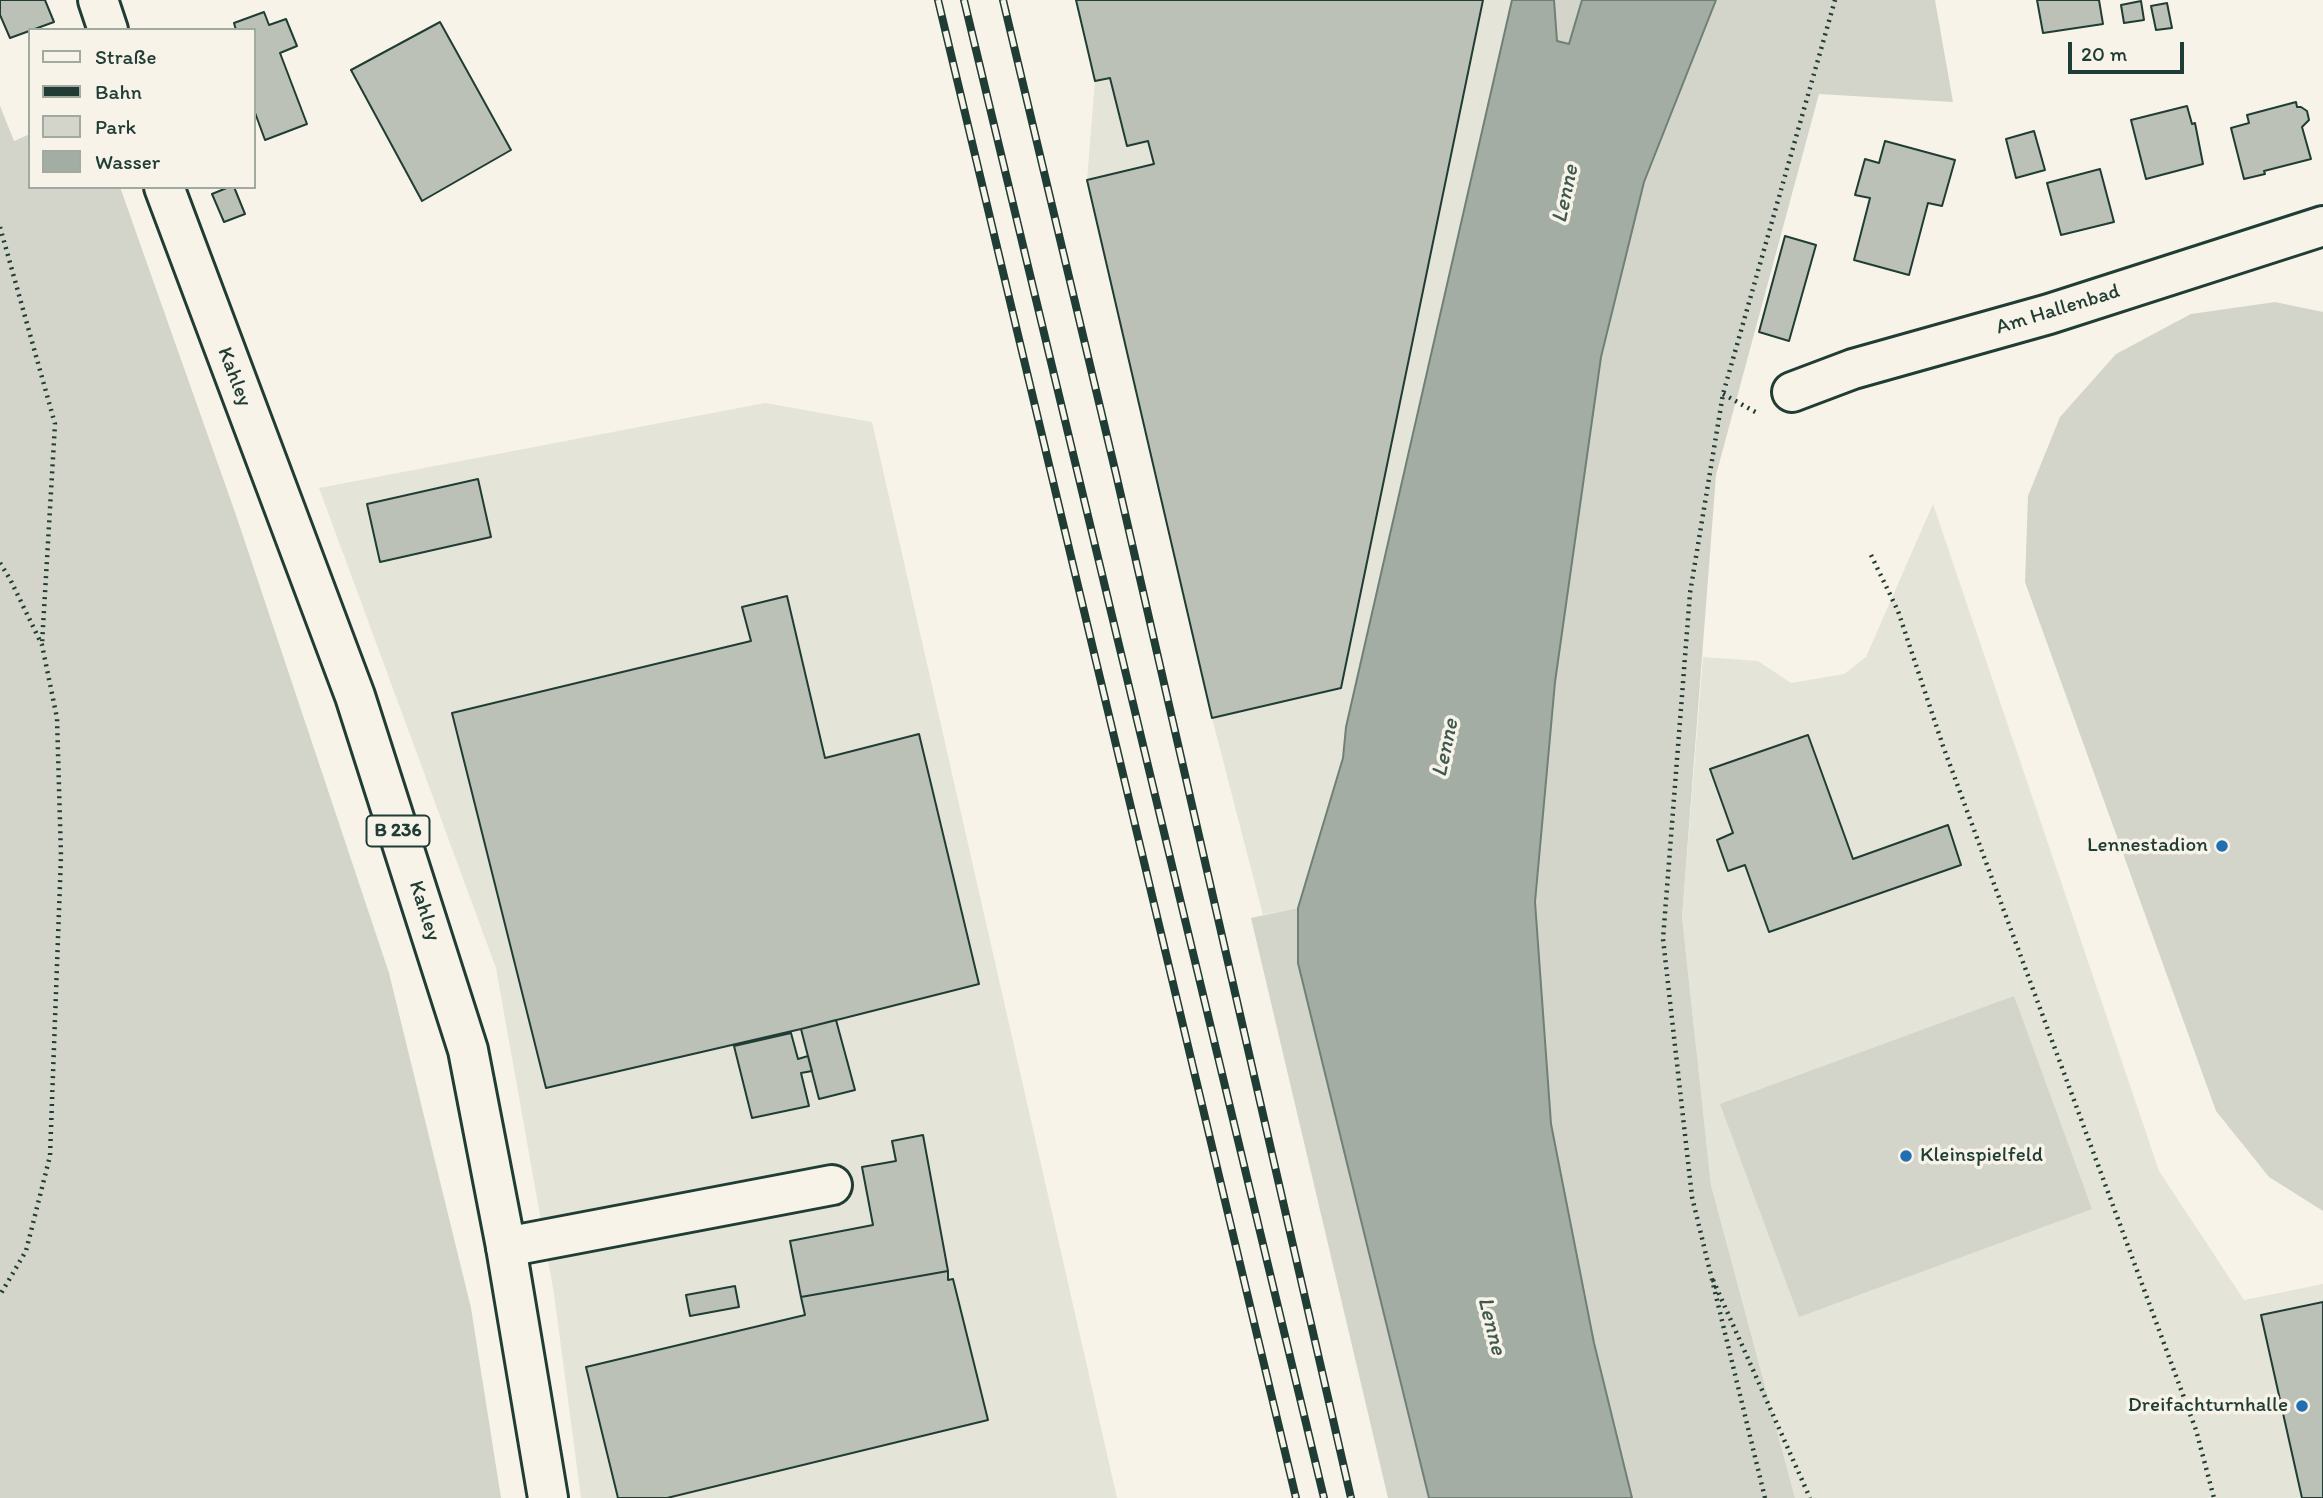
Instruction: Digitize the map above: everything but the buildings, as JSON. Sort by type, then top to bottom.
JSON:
[{"type":"main road","points":[[98,0],[107,28]]},
{"type":"main road","name":"Kahley","points":[[165,189],[355,696],[468,1050],[506,1247],[548,1498]]},
{"type":"main road","name":"Am Hallenbad","points":[[1779,405],[1853,369],[2049,314],[2323,226]]},
{"type":"main road","points":[[506,1247],[832,1185]]},
{"type":"path","points":[[1765,1498],[1692,1197],[1663,939],[1690,593],[1723,394],[1835,0]]},
{"type":"path","points":[[0,227],[55,424],[42,645]]},
{"type":"path","points":[[1723,394],[1779,405]]},
{"type":"path","points":[[1871,555],[1898,611],[1943,746],[2196,1430],[2214,1498]]},
{"type":"path","points":[[0,563],[42,645],[57,718],[61,856],[50,1157],[26,1251],[0,1295]]},
{"type":"path","points":[[1707,1266],[1810,1498]]},
{"type":"shaded area","points":[[1076,0],[1512,0],[1346,727],[1343,758],[1298,908],[1263,915],[1212,718],[1087,180],[1095,81]]},
{"type":"shaded area","points":[[765,403],[872,422],[1117,1498],[581,1498],[554,1294],[496,968],[319,488]]},
{"type":"shaded area","points":[[1933,504],[2159,1171],[2244,1300],[2323,1284],[2323,1498],[1795,1498],[1711,1185],[1682,917],[1703,657],[1758,661],[1791,683],[1844,674],[1866,657]]},
{"type":"green space","points":[[1554,0],[1582,0],[1569,44],[1557,41]]},
{"type":"green space","points":[[1716,0],[1935,0],[1953,102],[1819,94],[1716,475],[1682,917],[1711,1185],[1795,1498],[1632,1498],[1594,1343],[1551,1124],[1535,902],[1555,682],[1601,357],[1644,182]]},
{"type":"green space","points":[[0,106],[14,141],[28,135],[28,189],[121,189],[236,515],[389,973],[471,1308],[501,1498],[0,1498]]},
{"type":"green space","name":"Lennestadion","points":[[2275,302],[2323,312],[2323,1211],[2269,1177],[2216,1111],[2025,582],[2028,496],[2060,417],[2116,354],[2191,314]]},
{"type":"green space","points":[[1298,908],[1298,963],[1429,1498],[1388,1498],[1251,918]]},
{"type":"green space","name":"Kleinspielfeld","points":[[2014,996],[2092,1209],[1799,1317],[1720,1104]]},
{"type":"water","name":"Lenne","points":[[1512,0],[1554,0],[1557,41],[1569,44],[1582,0],[1716,0],[1644,182],[1601,357],[1555,682],[1535,902],[1551,1124],[1594,1343],[1632,1498],[1429,1498],[1298,963],[1298,908],[1343,758],[1346,727]]},
{"type":"railway","points":[[938,0],[1296,1498]]},
{"type":"railway","points":[[964,0],[1324,1498]]},
{"type":"railway","points":[[1003,0],[1116,474],[1351,1498]]},
{"type":"place","name":"Lennestadion","points":[[2222,846]]},
{"type":"place","name":"Kleinspielfeld","points":[[1906,1156]]},
{"type":"place","name":"Dreifachturnhalle","points":[[2302,1406]]}]
